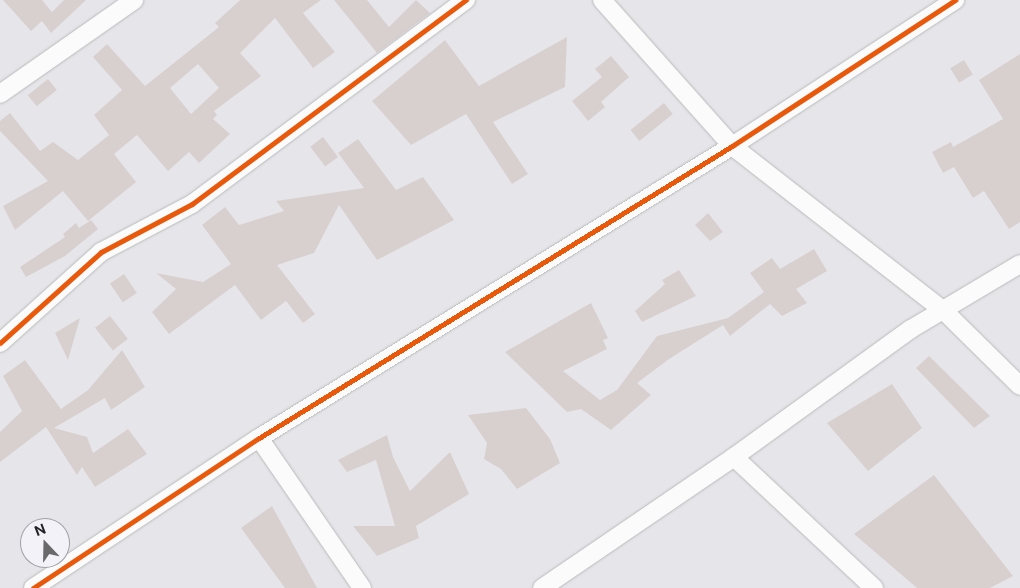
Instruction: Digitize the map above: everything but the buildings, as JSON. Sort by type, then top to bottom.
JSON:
[{"type":"street","points":[[0,94],[134,0]]},
{"type":"street","points":[[0,343],[100,252],[192,204],[466,0]]},
{"type":"street","points":[[602,0],[732,146],[943,310],[1020,386]]},
{"type":"street","points":[[33,588],[259,438],[732,146],[955,0]]},
{"type":"street","points":[[542,588],[734,457],[911,329],[1020,264]]},
{"type":"street","points":[[259,438],[362,588]]},
{"type":"street","points":[[734,457],[874,588]]},
{"type":"cycle path","points":[[0,343],[101,252],[192,204],[466,0]]},
{"type":"cycle path","points":[[33,588],[259,438],[732,146],[955,0]]}]
